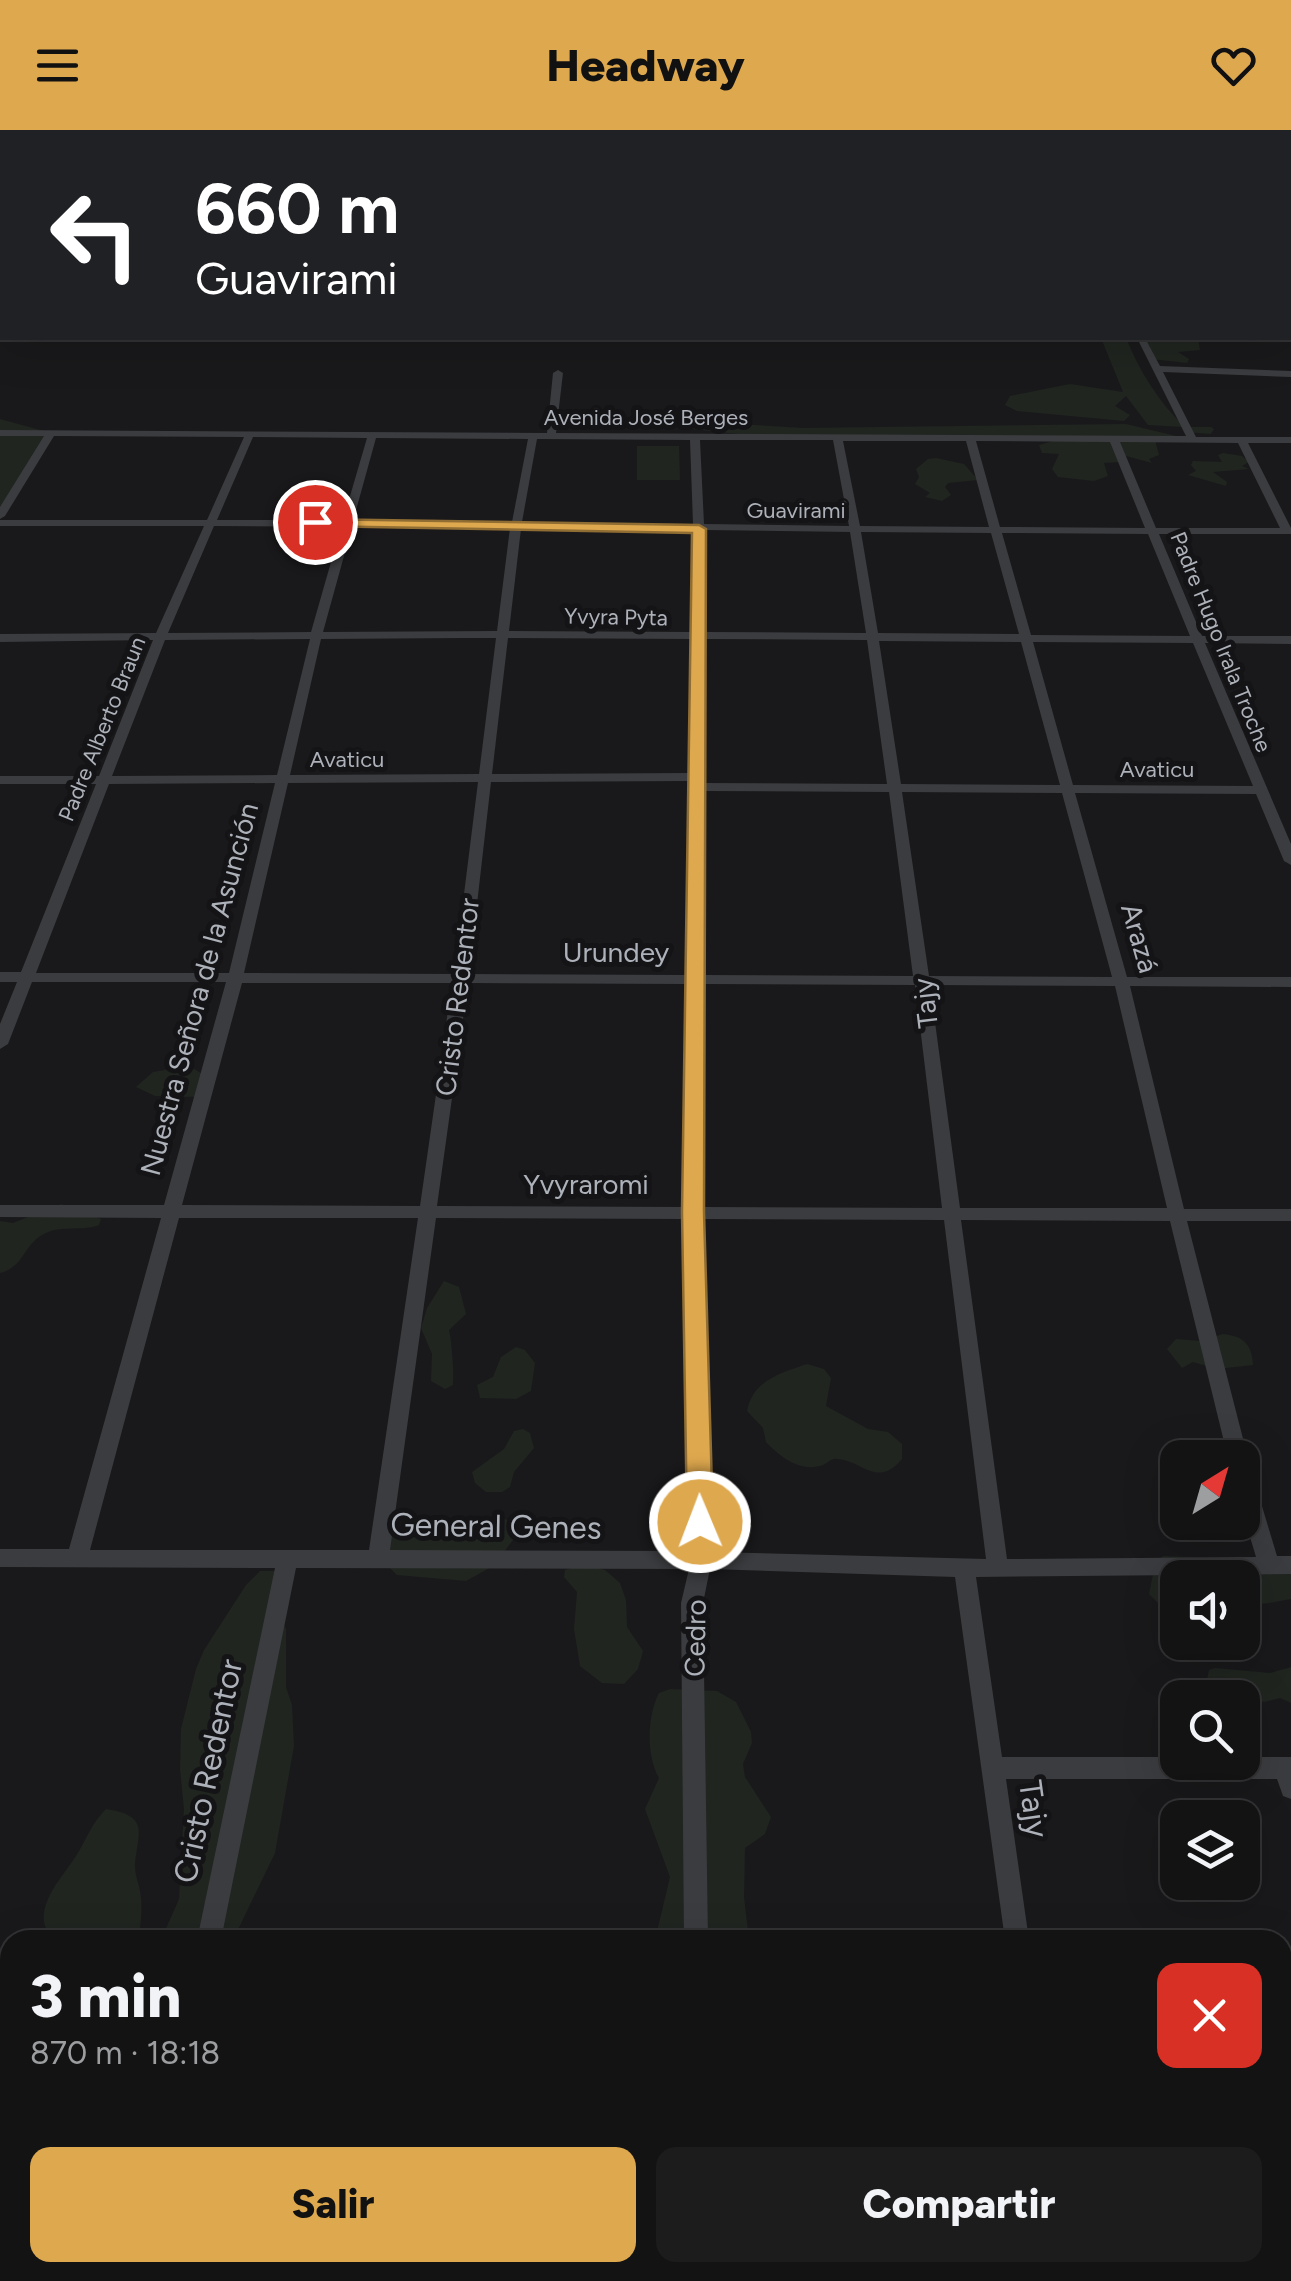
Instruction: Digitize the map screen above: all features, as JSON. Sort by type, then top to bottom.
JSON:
[{"type":"street","points":[[1142,340],[1192,438]]},
{"type":"street","points":[[1157,369],[1291,374]]},
{"type":"street","points":[[551,437],[558,372]]},
{"type":"street","points":[[0,516],[52,433]]},
{"type":"street","name":"Avenida José Berges","points":[[0,434],[1291,440]]},
{"type":"street","name":"Padre Alberto Braun","points":[[0,1044],[160,637],[250,434]]},
{"type":"street","name":"Nuestra Señora de la Asunción","points":[[76,1556],[236,975],[282,779],[372,436]]},
{"type":"street","name":"Cristo Redentor","points":[[379,1557],[460,976],[516,527],[533,436]]},
{"type":"street","name":"Cedro","points":[[695,437],[699,529],[693,1212],[701,1560],[692,1603],[696,1930]]},
{"type":"street","name":"Arazá","points":[[970,438],[1122,981],[1233,1440]]},
{"type":"street","name":"Padre Hugo Irala Troche","points":[[1113,438],[1291,862]]},
{"type":"street","name":"Tajy","points":[[838,439],[858,530],[895,787],[998,1568]]},
{"type":"street","points":[[1241,439],[1289,531]]},
{"type":"street","name":"Guavirami","points":[[0,524],[350,522],[699,529],[1289,531]]},
{"type":"street","name":"Yvyra Pyta","points":[[0,638],[502,635],[1291,640]]},
{"type":"street","name":"Avaticu","points":[[0,780],[484,779],[1258,790]]},
{"type":"street","name":"Urundey","points":[[0,976],[1291,982]]},
{"type":"street","name":"Yvyraromi","points":[[0,1211],[1291,1215]]},
{"type":"street","points":[[1260,1517],[1280,1565]]},
{"type":"street","name":"Cristo Redentor","points":[[211,1930],[288,1557]]},
{"type":"street","name":"General Genes","points":[[0,1558],[701,1560],[964,1568],[1280,1565]]},
{"type":"street","name":"Tajy","points":[[964,1568],[1016,1930]]},
{"type":"street","points":[[993,1768],[1289,1775]]},
{"type":"shaded area","points":[[1102,340],[1127,340],[1151,385],[1185,427],[1214,429],[1211,434],[1148,425],[1126,396],[1115,406],[1130,415],[1124,421],[1017,411],[1005,405],[1010,396],[1070,384],[1123,392]]},
{"type":"shaded area","points":[[1198,340],[1200,350],[1178,352],[1189,359],[1187,363],[1151,359],[1144,351],[1150,346],[1143,342]]},
{"type":"shaded area","points":[[0,419],[51,433],[0,511]]},
{"type":"shaded area","points":[[689,421],[803,428],[1126,424],[1176,436],[1155,440],[1159,455],[1149,459],[1152,463],[1115,453],[1121,462],[1104,463],[1108,476],[1094,481],[1058,477],[1052,469],[1059,454],[1042,453],[1039,445],[1053,441],[748,435],[683,428]]},
{"type":"shaded area","points":[[637,446],[679,446],[680,480],[637,480]]},
{"type":"shaded area","points":[[1218,455],[1242,456],[1249,462],[1242,466],[1249,469],[1213,472],[1227,482],[1226,486],[1188,475],[1196,471],[1191,465],[1193,461],[1222,462]]},
{"type":"shaded area","points":[[936,458],[964,464],[978,480],[948,483],[945,487],[951,495],[942,501],[925,497],[930,493],[915,484],[919,477],[916,469]]},
{"type":"shaded area","points":[[183,1067],[204,1075],[199,1097],[155,1096],[136,1087],[153,1072]]},
{"type":"shaded area","points":[[61,1204],[101,1219],[99,1225],[42,1235],[14,1266],[0,1273],[0,1221],[13,1223]]},
{"type":"shaded area","points":[[444,1281],[459,1287],[466,1314],[449,1330],[453,1385],[445,1389],[431,1381],[432,1354],[421,1328],[427,1308]]},
{"type":"shaded area","points":[[1223,1334],[1246,1343],[1253,1365],[1217,1369],[1193,1362],[1182,1368],[1167,1349],[1176,1339],[1200,1341]]},
{"type":"shaded area","points":[[516,1347],[525,1350],[535,1363],[531,1391],[516,1399],[480,1398],[477,1385],[493,1377],[501,1357]]},
{"type":"shaded area","points":[[807,1364],[824,1369],[831,1378],[826,1406],[868,1429],[888,1432],[902,1444],[902,1459],[893,1468],[870,1471],[835,1459],[807,1467],[784,1458],[766,1442],[763,1428],[747,1411],[750,1400],[770,1379]]},
{"type":"shaded area","points":[[523,1429],[530,1433],[534,1448],[514,1472],[510,1487],[502,1492],[486,1492],[475,1483],[472,1472],[504,1449],[514,1431]]},
{"type":"shaded area","points":[[498,1517],[517,1523],[520,1531],[493,1566],[466,1581],[397,1575],[379,1557],[387,1533]]},
{"type":"shaded area","points":[[1164,1556],[1249,1560],[1160,1560],[1160,1605],[1149,1594],[1156,1560]]},
{"type":"shaded area","points":[[1260,1561],[1291,1562],[1291,1599],[1261,1604]]},
{"type":"shaded area","points":[[584,1564],[605,1570],[620,1583],[626,1600],[627,1627],[643,1651],[638,1669],[624,1684],[602,1683],[580,1666],[574,1629],[577,1592],[564,1577],[565,1570]]},
{"type":"shaded area","points":[[260,1571],[280,1571],[278,1613],[286,1629],[286,1687],[292,1705],[294,1746],[275,1853],[238,1930],[165,1930],[179,1899],[184,1809],[181,1729],[204,1650],[246,1585]]},
{"type":"shaded area","points":[[1291,1667],[1291,1703],[1280,1698],[1260,1701],[1260,1680],[1207,1680],[1209,1670],[1215,1668],[1270,1673]]},
{"type":"shaded area","points":[[670,1689],[717,1691],[736,1702],[751,1732],[752,1743],[743,1764],[745,1777],[771,1817],[765,1834],[745,1848],[748,1930],[657,1930],[670,1877],[645,1809],[659,1778],[650,1736],[659,1693]]},
{"type":"shaded area","points":[[106,1809],[121,1812],[136,1822],[139,1930],[47,1929],[44,1918],[49,1896]]},
{"type":"route","points":[[315,522],[699,529],[693,1212],[700,1522]]}]
